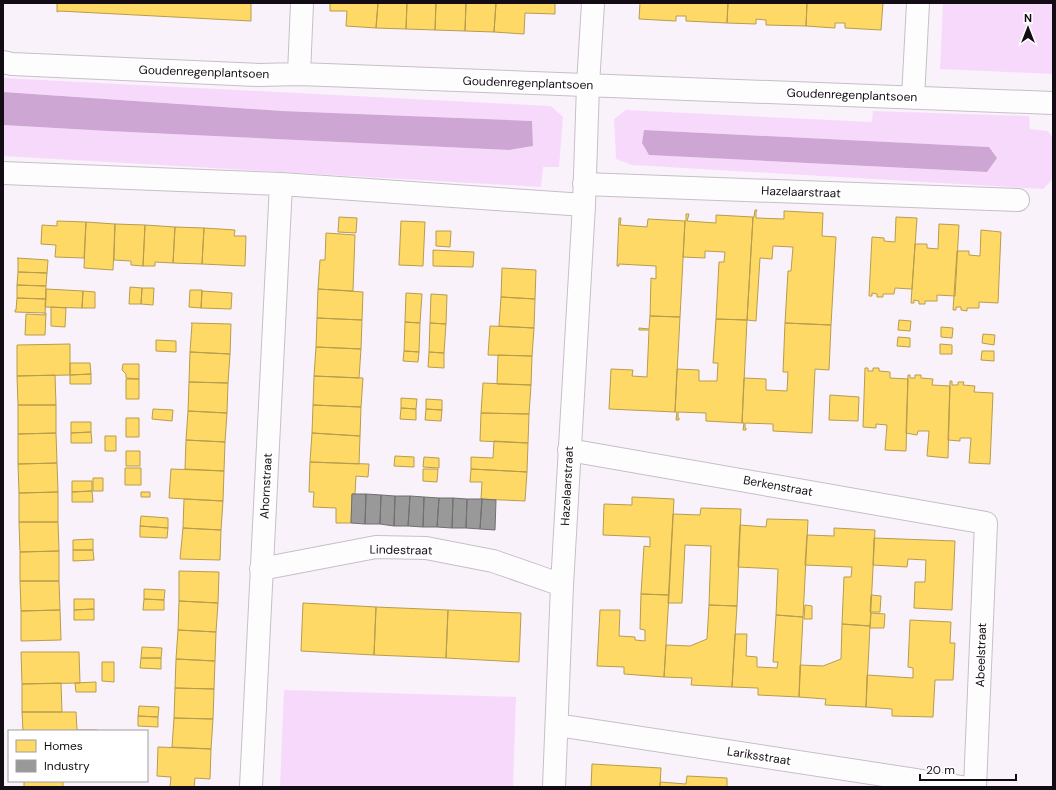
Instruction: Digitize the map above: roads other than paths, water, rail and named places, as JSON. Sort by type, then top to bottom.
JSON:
[{"type":"street","points":[[299,74],[302,3]]},
{"type":"street","name":"Hazelaarstraat","points":[[554,787],[562,585],[584,195],[593,3]]},
{"type":"street","points":[[914,98],[918,3]]},
{"type":"street","name":"Goudenregenplantsoen","points":[[3,62],[12,64],[243,74],[299,74],[1053,103]]},
{"type":"street","points":[[3,173],[584,195]]},
{"type":"street","name":"Ahornstraat","points":[[251,787],[281,184]]},
{"type":"street","name":"Hazelaarstraat","points":[[584,195],[1018,200]]},
{"type":"street","name":"Berkenstraat","points":[[569,450],[986,523]]},
{"type":"street","name":"Abeelstraat","points":[[975,787],[986,523]]},
{"type":"street","name":"Lindestraat","points":[[261,570],[376,547],[426,548],[493,561],[562,585]]},
{"type":"street","name":"Lariksstraat","points":[[557,725],[962,787]]}]
